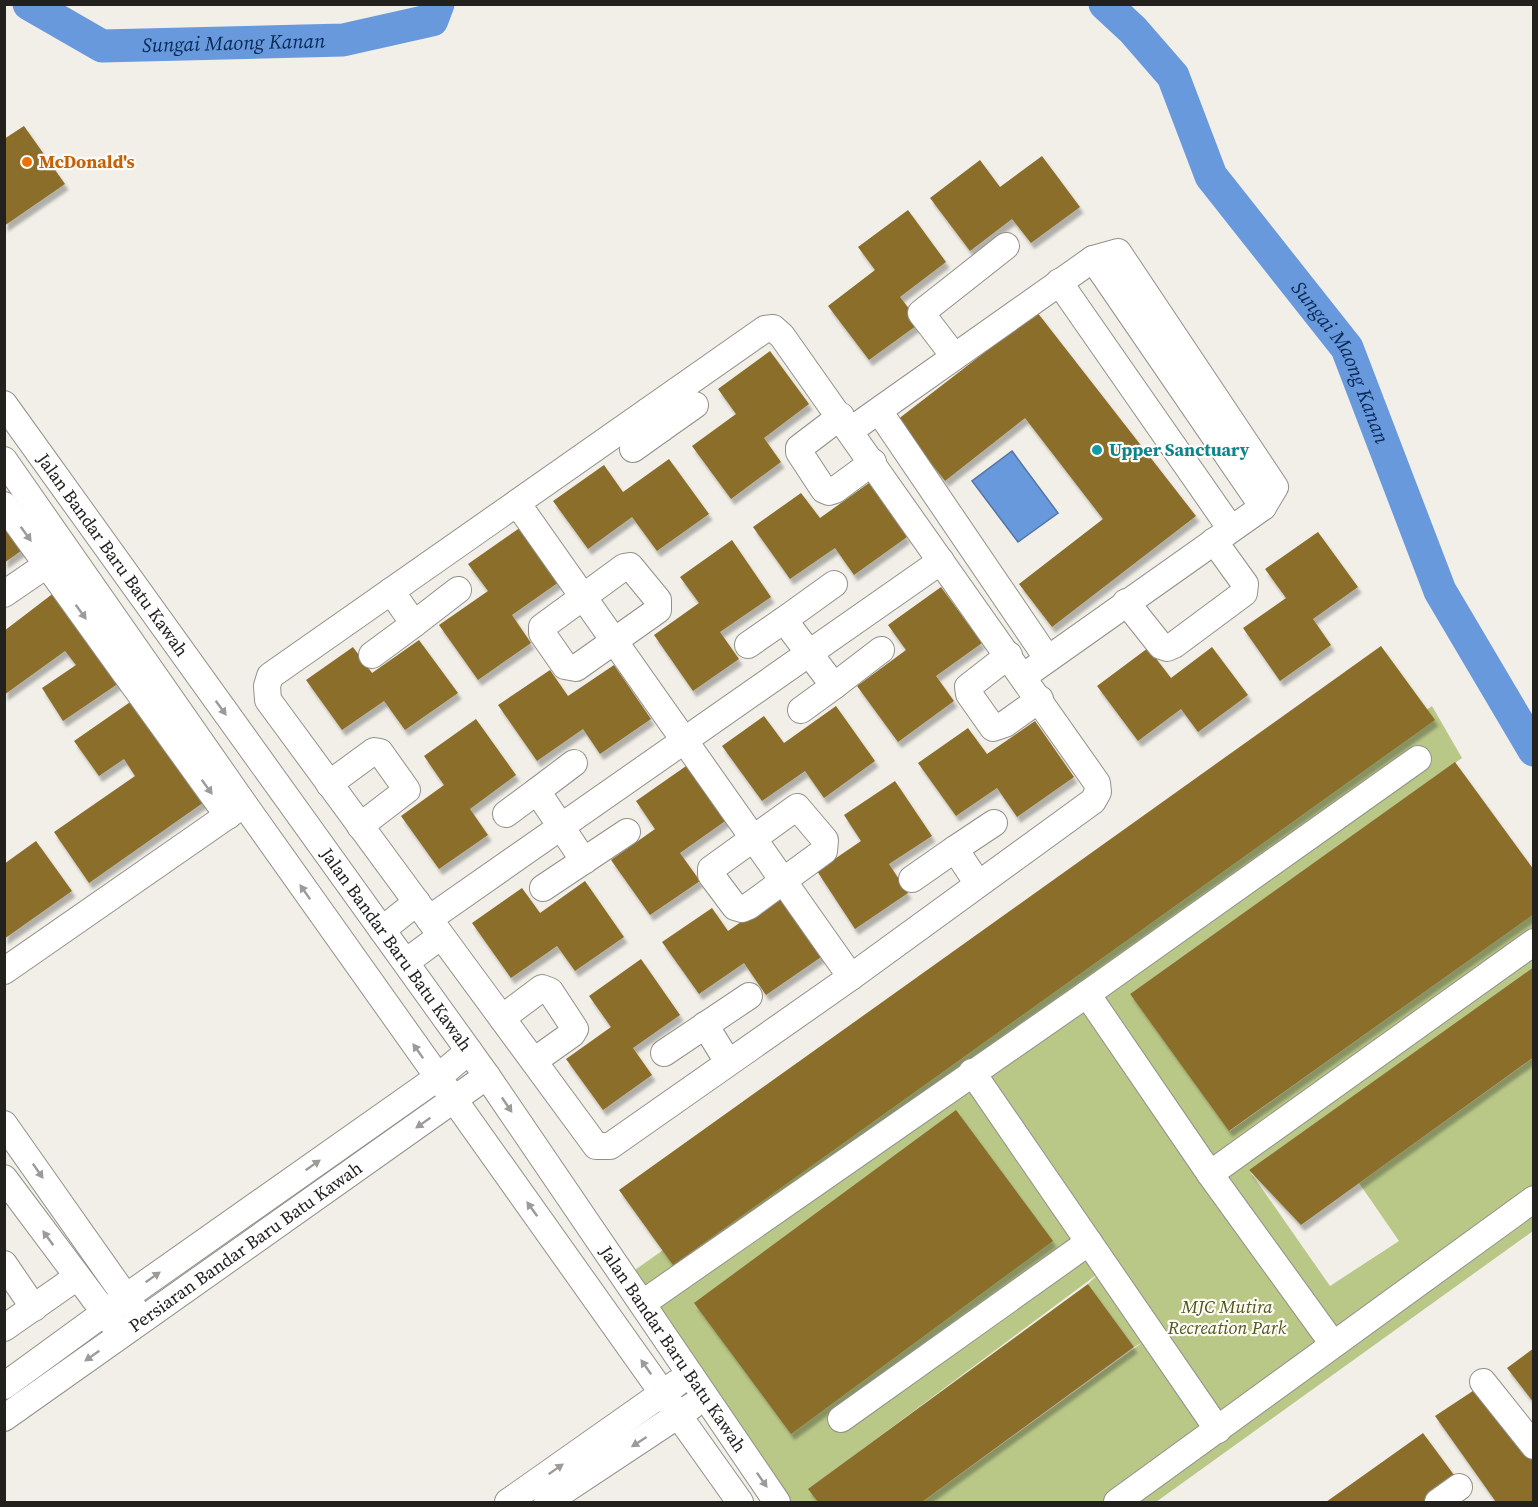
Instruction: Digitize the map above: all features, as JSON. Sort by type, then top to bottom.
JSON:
[{"type":"street","points":[[954,357],[921,313],[1006,246]]},
{"type":"street","points":[[873,462],[829,492],[824,490],[799,452],[799,448],[846,423],[879,411],[1093,259],[1263,507],[1024,676]]},
{"type":"street","points":[[1059,282],[1222,535],[1245,584],[1244,593],[1167,648],[1161,646],[1126,602]]},
{"type":"street","points":[[773,328],[782,336],[846,423],[1024,676],[1097,783],[1098,792],[1093,801],[851,976],[610,1146],[604,1147],[596,1146],[329,784],[268,700],[267,686],[270,676],[517,503],[655,420],[765,329],[773,328]]},
{"type":"street","name":"Jalan Bandar Baru Batu Kawah","points":[[4,404],[487,1076],[777,1503]]},
{"type":"street","points":[[633,449],[655,420],[695,405]]},
{"type":"street","points":[[879,411],[1047,658]]},
{"type":"street","name":"Jalan Bandar Baru Batu Kawah","points":[[4,460],[171,700],[236,810],[454,1101],[740,1503]]},
{"type":"street","points":[[517,503],[851,976]]},
{"type":"street","points":[[4,505],[236,810],[4,971]]},
{"type":"street","points":[[4,594],[68,550]]},
{"type":"street","points":[[382,930],[429,919],[941,561]]},
{"type":"street","points":[[630,566],[658,600],[658,610],[576,668],[566,666],[542,633],[542,627],[583,596],[624,567],[630,566]]},
{"type":"street","points":[[748,645],[834,584]]},
{"type":"street","points":[[372,655],[458,590]]},
{"type":"street","points":[[391,591],[414,624]]},
{"type":"street","points":[[784,620],[834,686]]},
{"type":"street","points":[[801,710],[881,650]]},
{"type":"street","points":[[1009,655],[968,687],[969,694],[987,720],[993,728],[999,728],[1040,699]]},
{"type":"street","points":[[171,700],[200,679]]},
{"type":"street","points":[[329,784],[374,751],[380,752],[407,790],[360,826]]},
{"type":"street","points":[[643,1303],[1087,994],[1418,759]]},
{"type":"street","points":[[506,814],[574,763]]},
{"type":"street","points":[[537,791],[584,861]]},
{"type":"street","points":[[797,807],[825,840],[824,851],[742,909],[735,906],[711,875],[711,869],[753,837],[797,807]]},
{"type":"street","points":[[912,879],[993,823]]},
{"type":"street","points":[[543,888],[627,832]]},
{"type":"street","points":[[955,849],[978,884]]},
{"type":"street","points":[[406,962],[429,919]]},
{"type":"street","points":[[1210,1174],[1533,942]]},
{"type":"street","points":[[502,1018],[542,988],[549,991],[574,1029],[572,1034],[534,1061]]},
{"type":"street","points":[[1087,994],[1210,1174],[1333,1344]]},
{"type":"street","points":[[664,1053],[748,996]]},
{"type":"street","points":[[705,1025],[728,1062]]},
{"type":"street","name":"Persiaran Bandar Baru Batu Kawah","points":[[4,1386],[126,1297],[437,1078],[469,1051]]},
{"type":"street","points":[[972,1072],[1218,1430]]},
{"type":"street","name":"Persiaran Bandar Baru Batu Kawah","points":[[4,1418],[487,1076]]},
{"type":"street","points":[[4,1124],[126,1297],[132,1328]]},
{"type":"street","points":[[4,1178],[105,1313],[132,1328]]},
{"type":"street","points":[[1117,1503],[1533,1199]]},
{"type":"street","points":[[841,1419],[1089,1242]]},
{"type":"street","points":[[4,1264],[34,1308]]},
{"type":"street","points":[[4,1328],[77,1277]]},
{"type":"street","points":[[508,1503],[663,1394],[689,1373]]},
{"type":"street","points":[[1483,1382],[1531,1438]]},
{"type":"street","points":[[547,1503],[705,1397]]},
{"type":"street","points":[[1438,1503],[1459,1487]]},
{"type":"green space","name":"MJC Mutira Recreation Park","points":[[1432,706],[1462,758],[1130,994],[1230,1131],[1533,914],[1533,969],[1249,1170],[1330,1286],[1399,1241],[1359,1183],[1533,1058],[1533,1231],[1156,1502],[922,1502],[1143,1342],[1134,1347],[1088,1284],[1099,1273],[809,1489],[818,1502],[777,1502],[625,1277]]},
{"type":"water","points":[[1012,451],[1058,513],[1018,542],[972,481]]},
{"type":"building","name":"McDonald's","points":[[24,126],[65,184],[4,226],[4,139]]},
{"type":"building","points":[[1042,156],[1080,207],[1031,243],[1012,219],[970,251],[930,198],[980,160],[1000,187]]},
{"type":"building","points":[[908,210],[946,262],[900,297],[920,323],[869,360],[828,306],[875,270],[858,247]]},
{"type":"building","name":"Upper Sanctuary","points":[[1037,312],[1196,516],[1052,627],[1019,584],[1103,519],[1025,418],[945,481],[897,420]]},
{"type":"building","points":[[770,351],[809,404],[764,438],[781,462],[731,499],[692,446],[736,414],[718,389]]},
{"type":"building","points":[[669,459],[709,514],[657,551],[632,517],[588,549],[553,501],[604,465],[623,492]]},
{"type":"building","points":[[869,483],[907,537],[854,575],[835,548],[790,579],[753,527],[801,493],[820,518]]},
{"type":"building","points":[[4,520],[25,548],[4,563]]},
{"type":"building","points":[[521,527],[559,582],[512,615],[531,643],[478,680],[439,625],[488,591],[468,564]]},
{"type":"building","points":[[1318,532],[1358,587],[1313,619],[1331,645],[1280,681],[1243,628],[1286,598],[1265,569]]},
{"type":"building","points":[[732,540],[771,597],[720,632],[739,659],[693,691],[654,635],[699,603],[680,577]]},
{"type":"building","points":[[941,587],[982,643],[936,676],[954,701],[898,742],[857,686],[906,650],[888,625]]},
{"type":"building","points":[[55,592],[119,683],[63,721],[42,688],[76,665],[65,651],[4,695],[4,631]]},
{"type":"building","points":[[419,640],[458,693],[405,730],[384,701],[342,730],[306,680],[353,647],[372,673]]},
{"type":"building","points":[[1381,646],[1435,720],[673,1265],[619,1190]]},
{"type":"building","points":[[1212,647],[1248,695],[1198,732],[1181,709],[1138,741],[1097,686],[1148,648],[1171,678]]},
{"type":"building","points":[[614,665],[651,719],[600,754],[583,729],[537,761],[498,705],[550,670],[568,696]]},
{"type":"building","points":[[136,698],[207,800],[89,883],[54,832],[135,776],[124,759],[99,776],[74,741]]},
{"type":"building","points":[[836,706],[875,761],[824,798],[805,771],[762,801],[722,746],[764,716],[784,743]]},
{"type":"building","points":[[476,719],[516,775],[470,809],[488,835],[439,869],[401,816],[444,785],[424,756]]},
{"type":"building","points":[[1035,721],[1074,777],[1017,817],[997,788],[956,816],[918,763],[968,728],[987,754]]},
{"type":"building","points":[[1455,762],[1534,870],[1534,914],[1229,1131],[1130,994]]},
{"type":"building","points":[[689,764],[728,819],[680,853],[700,881],[650,915],[611,860],[655,829],[636,801]]},
{"type":"building","points":[[895,781],[932,836],[889,864],[908,893],[855,929],[817,871],[861,841],[844,815]]},
{"type":"building","points":[[36,841],[72,891],[4,939],[4,864]]},
{"type":"building","points":[[585,881],[624,937],[575,971],[557,946],[511,978],[472,923],[522,888],[540,913]]},
{"type":"building","points":[[781,894],[824,955],[766,995],[744,963],[699,994],[662,942],[712,908],[728,931]]},
{"type":"building","points":[[641,959],[680,1015],[633,1048],[652,1075],[603,1110],[566,1059],[611,1027],[589,996]]},
{"type":"building","points":[[1534,967],[1534,1057],[1301,1225],[1249,1170]]},
{"type":"building","points":[[956,1110],[1053,1241],[791,1434],[694,1303]]},
{"type":"building","points":[[1088,1284],[1134,1347],[922,1502],[818,1502],[808,1489]]},
{"type":"building","points":[[1534,1348],[1534,1403],[1507,1368]]},
{"type":"building","points":[[1482,1385],[1534,1458],[1534,1502],[1496,1502],[1435,1416]]},
{"type":"building","points":[[1423,1433],[1457,1479],[1425,1502],[1326,1502]]},
{"type":"waterway","name":"Sungai Maong Kanan","points":[[29,4],[102,46],[343,40],[432,20],[438,4]]},
{"type":"waterway","name":"Sungai Maong Kanan","points":[[1105,4],[1133,30],[1173,76],[1211,176],[1347,348],[1440,591],[1534,750]]},
{"type":"place","name":"McDonald's","points":[[27,162]]},
{"type":"place","name":"Upper Sanctuary","points":[[1097,450]]}]
